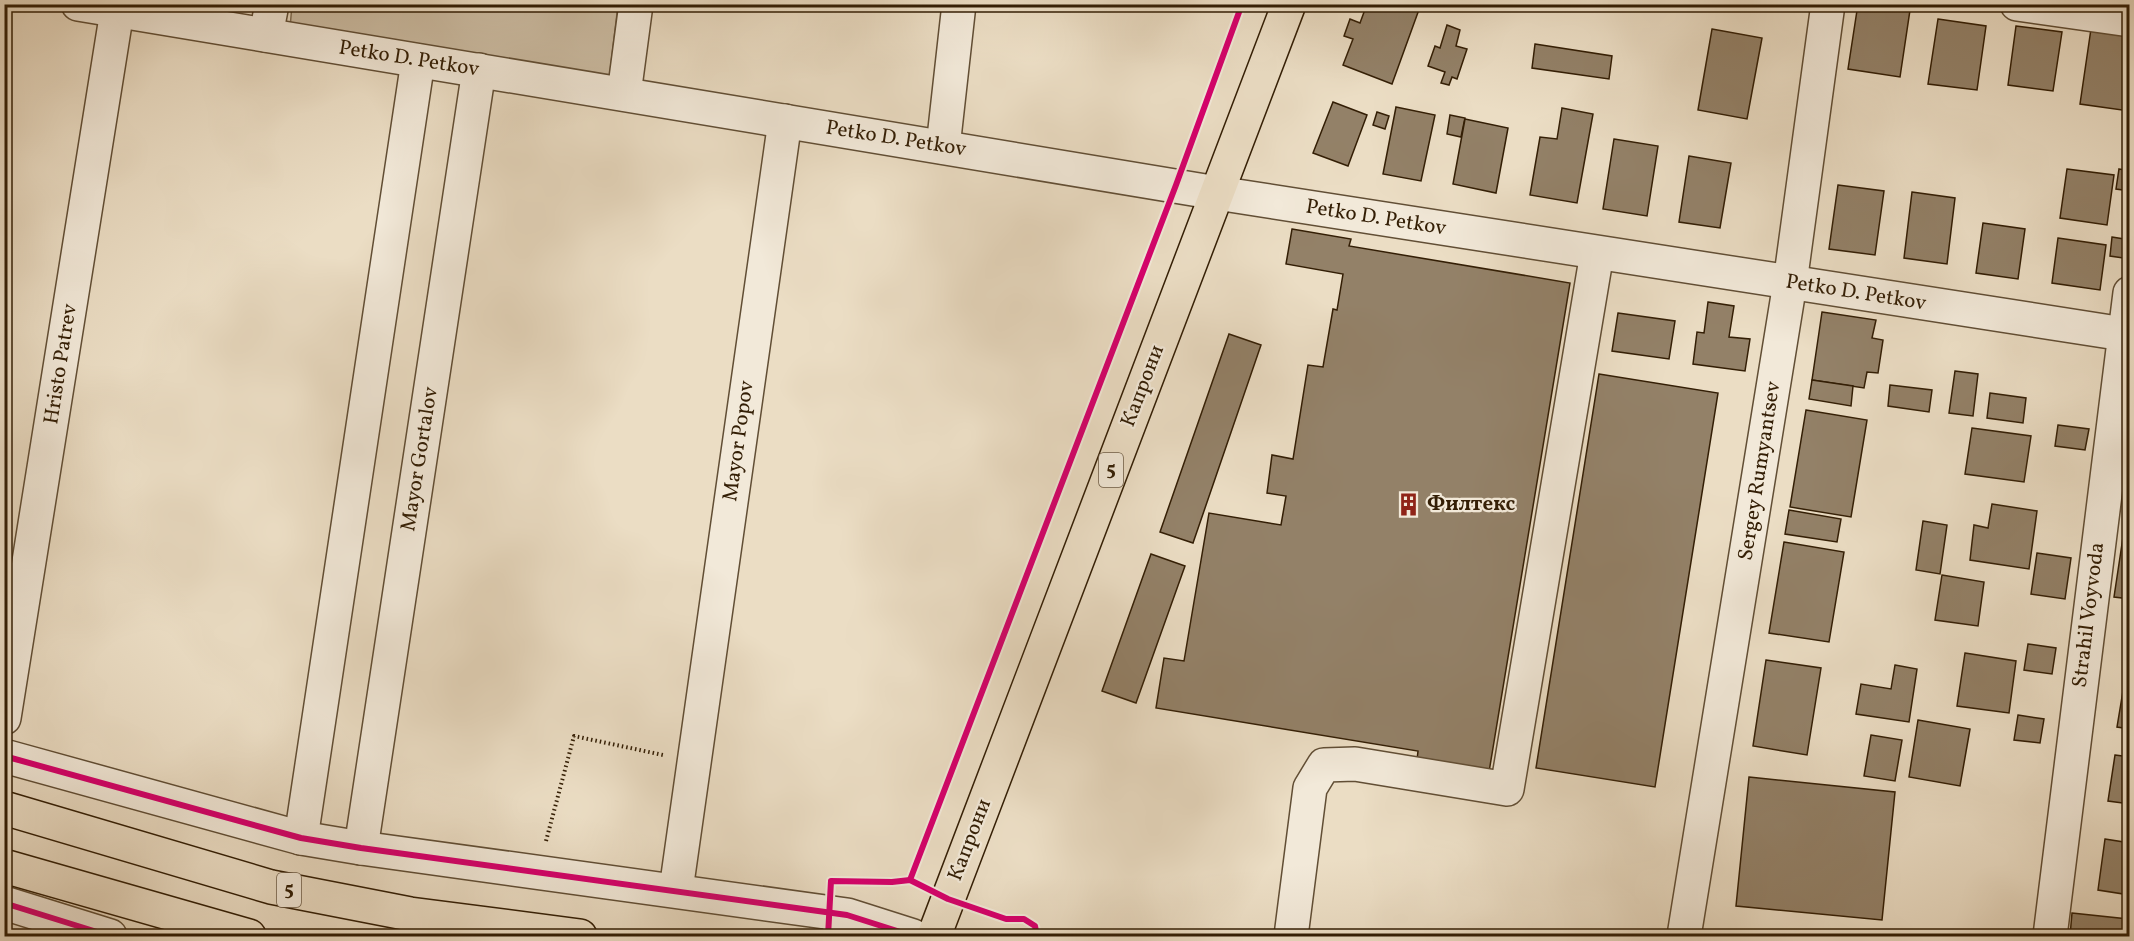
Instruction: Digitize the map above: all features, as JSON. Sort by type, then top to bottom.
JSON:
[{"type":"main road","name":"Капрони","points":[[934,936],[1289,4]]},
{"type":"main road","name":"5","points":[[4,808],[271,886],[410,914],[580,936]]},
{"type":"main road","points":[[4,866],[249,936]]},
{"type":"street","name":"Petko D. Petkov","points":[[78,4],[117,11],[269,20],[418,60],[1217,193],[2126,335]]},
{"type":"street","points":[[624,94],[636,4]]},
{"type":"street","points":[[943,147],[958,4]]},
{"type":"street","name":"Sergey Rumyantsev","points":[[1684,936],[1790,283],[1828,4]]},
{"type":"street","points":[[2017,4],[2130,20]]},
{"type":"street","name":"Hristo Patrev","points":[[4,718],[117,11]]},
{"type":"street","points":[[301,838],[418,60]]},
{"type":"street","name":"Mayor Gortalov","points":[[361,848],[479,70]]},
{"type":"street","name":"Mayor Popov","points":[[676,890],[785,121]]},
{"type":"street","points":[[1291,936],[1310,788],[1324,765],[1355,765],[1507,789],[1597,253]]},
{"type":"street","name":"Strahil Voyvoda","points":[[2050,936],[2130,293]]},
{"type":"street","points":[[4,756],[301,838],[847,915],[913,936]]},
{"type":"street","points":[[4,903],[110,936]]},
{"type":"path","points":[[538,871],[574,736],[693,761]]},
{"type":"path","points":[[910,880],[914,869]]},
{"type":"shaded area","points":[[292,5],[618,5],[609,80],[290,28]]},
{"type":"building","points":[[1367,4],[1421,4],[1392,84],[1343,65],[1353,39],[1344,36],[1350,19],[1360,23]]},
{"type":"building","points":[[1858,4],[1875,4],[1910,10],[1900,77],[1848,69]]},
{"type":"building","points":[[1938,19],[1986,26],[1977,90],[1928,84]]},
{"type":"building","points":[[2092,22],[2130,28],[2129,111],[2080,104]]},
{"type":"building","points":[[1447,25],[1460,30],[1456,46],[1467,49],[1457,79],[1452,77],[1449,85],[1441,83],[1445,72],[1428,66],[1435,46],[1440,48]]},
{"type":"building","points":[[2016,26],[2062,32],[2053,91],[2008,85]]},
{"type":"building","points":[[1712,29],[1762,38],[1747,119],[1698,110]]},
{"type":"building","points":[[1535,44],[1612,56],[1609,79],[1532,68]]},
{"type":"building","points":[[1333,102],[1367,115],[1348,166],[1313,153]]},
{"type":"building","points":[[1396,107],[1435,115],[1421,181],[1383,174]]},
{"type":"building","points":[[1562,108],[1593,114],[1577,203],[1530,195],[1540,137],[1557,139]]},
{"type":"building","points":[[1377,112],[1389,116],[1385,129],[1373,125]]},
{"type":"building","points":[[1450,115],[1465,118],[1461,137],[1447,134]]},
{"type":"building","points":[[1465,119],[1508,128],[1496,193],[1453,184]]},
{"type":"building","points":[[1614,139],[1658,146],[1647,216],[1603,209]]},
{"type":"building","points":[[1689,156],[1731,163],[1720,228],[1679,222]]},
{"type":"building","points":[[2067,169],[2114,175],[2107,225],[2060,218]]},
{"type":"building","points":[[2119,169],[2130,171],[2130,191],[2116,189]]},
{"type":"building","points":[[1838,185],[1884,191],[1875,255],[1829,249]]},
{"type":"building","points":[[1912,192],[1955,198],[1947,264],[1904,258]]},
{"type":"building","points":[[1983,223],[2025,229],[2018,279],[1976,273]]},
{"type":"building","name":"Филтекс","points":[[1292,229],[1351,239],[1349,246],[1570,283],[1489,772],[1417,760],[1418,751],[1156,708],[1164,658],[1184,661],[1209,513],[1281,525],[1286,496],[1267,493],[1272,455],[1293,459],[1308,365],[1323,367],[1333,309],[1337,310],[1343,274],[1286,264]]},
{"type":"building","points":[[2112,237],[2130,240],[2130,259],[2110,256]]},
{"type":"building","points":[[2058,238],[2106,245],[2100,290],[2052,283]]},
{"type":"building","points":[[1708,302],[1734,306],[1729,337],[1750,339],[1745,371],[1693,364],[1697,332],[1704,333]]},
{"type":"building","points":[[1822,312],[1876,320],[1872,338],[1883,340],[1878,373],[1867,372],[1864,388],[1812,380]]},
{"type":"building","points":[[1618,313],[1675,321],[1669,359],[1612,351]]},
{"type":"building","points":[[1229,334],[1261,345],[1193,543],[1160,532]]},
{"type":"building","points":[[1955,371],[1978,374],[1973,416],[1949,413]]},
{"type":"building","points":[[1599,374],[1718,393],[1655,787],[1536,768]]},
{"type":"building","points":[[1812,380],[1853,386],[1851,406],[1809,399]]},
{"type":"building","points":[[1890,385],[1932,390],[1929,412],[1888,406]]},
{"type":"building","points":[[1990,393],[2026,398],[2023,423],[1987,418]]},
{"type":"building","points":[[1806,410],[1867,420],[1851,517],[1790,507]]},
{"type":"building","points":[[2058,425],[2089,429],[2085,450],[2055,446]]},
{"type":"building","points":[[1972,428],[2031,436],[2024,482],[1965,474]]},
{"type":"building","points":[[1992,504],[2037,511],[2029,569],[1970,560],[1974,525],[1988,528]]},
{"type":"building","points":[[1789,510],[1841,519],[1837,542],[1785,534]]},
{"type":"building","points":[[1923,521],[1947,525],[1940,574],[1916,570]]},
{"type":"building","points":[[2125,524],[2130,524],[2130,599],[2114,597]]},
{"type":"building","points":[[1784,542],[1844,552],[1829,642],[1769,633]]},
{"type":"building","points":[[2037,553],[2071,558],[2065,599],[2031,594]]},
{"type":"building","points":[[1151,554],[1185,566],[1136,703],[1102,691]]},
{"type":"building","points":[[1942,575],[1984,582],[1978,626],[1935,620]]},
{"type":"building","points":[[2028,644],[2056,648],[2052,674],[2024,670]]},
{"type":"building","points":[[1965,653],[2016,661],[2009,713],[1957,706]]},
{"type":"building","points":[[1766,660],[1821,668],[1807,755],[1753,746]]},
{"type":"building","points":[[1895,665],[1917,669],[1909,722],[1856,714],[1861,684],[1891,689]]},
{"type":"building","points":[[2125,679],[2130,680],[2130,729],[2117,727]]},
{"type":"building","points":[[2018,715],[2044,719],[2040,743],[2014,740]]},
{"type":"building","points":[[1918,720],[1970,729],[1960,786],[1909,777]]},
{"type":"building","points":[[1871,735],[1902,740],[1895,781],[1864,776]]},
{"type":"building","points":[[2115,755],[2130,757],[2130,804],[2108,801]]},
{"type":"building","points":[[1749,777],[1895,792],[1882,920],[1736,906]]},
{"type":"building","points":[[2105,839],[2130,843],[2130,895],[2098,890]]},
{"type":"building","points":[[2072,913],[2128,919],[2126,936],[2070,936]]},
{"type":"cycle path","points":[[910,880],[1176,185],[1242,4]]},
{"type":"cycle path","points":[[4,756],[301,838],[847,915],[913,936]]},
{"type":"cycle path","points":[[828,936],[831,881],[910,880],[948,899],[1006,919],[1024,919],[1035,926],[1037,936]]},
{"type":"cycle path","points":[[4,903],[110,936]]},
{"type":"place","name":"Филтекс","points":[[1409,504]]}]
